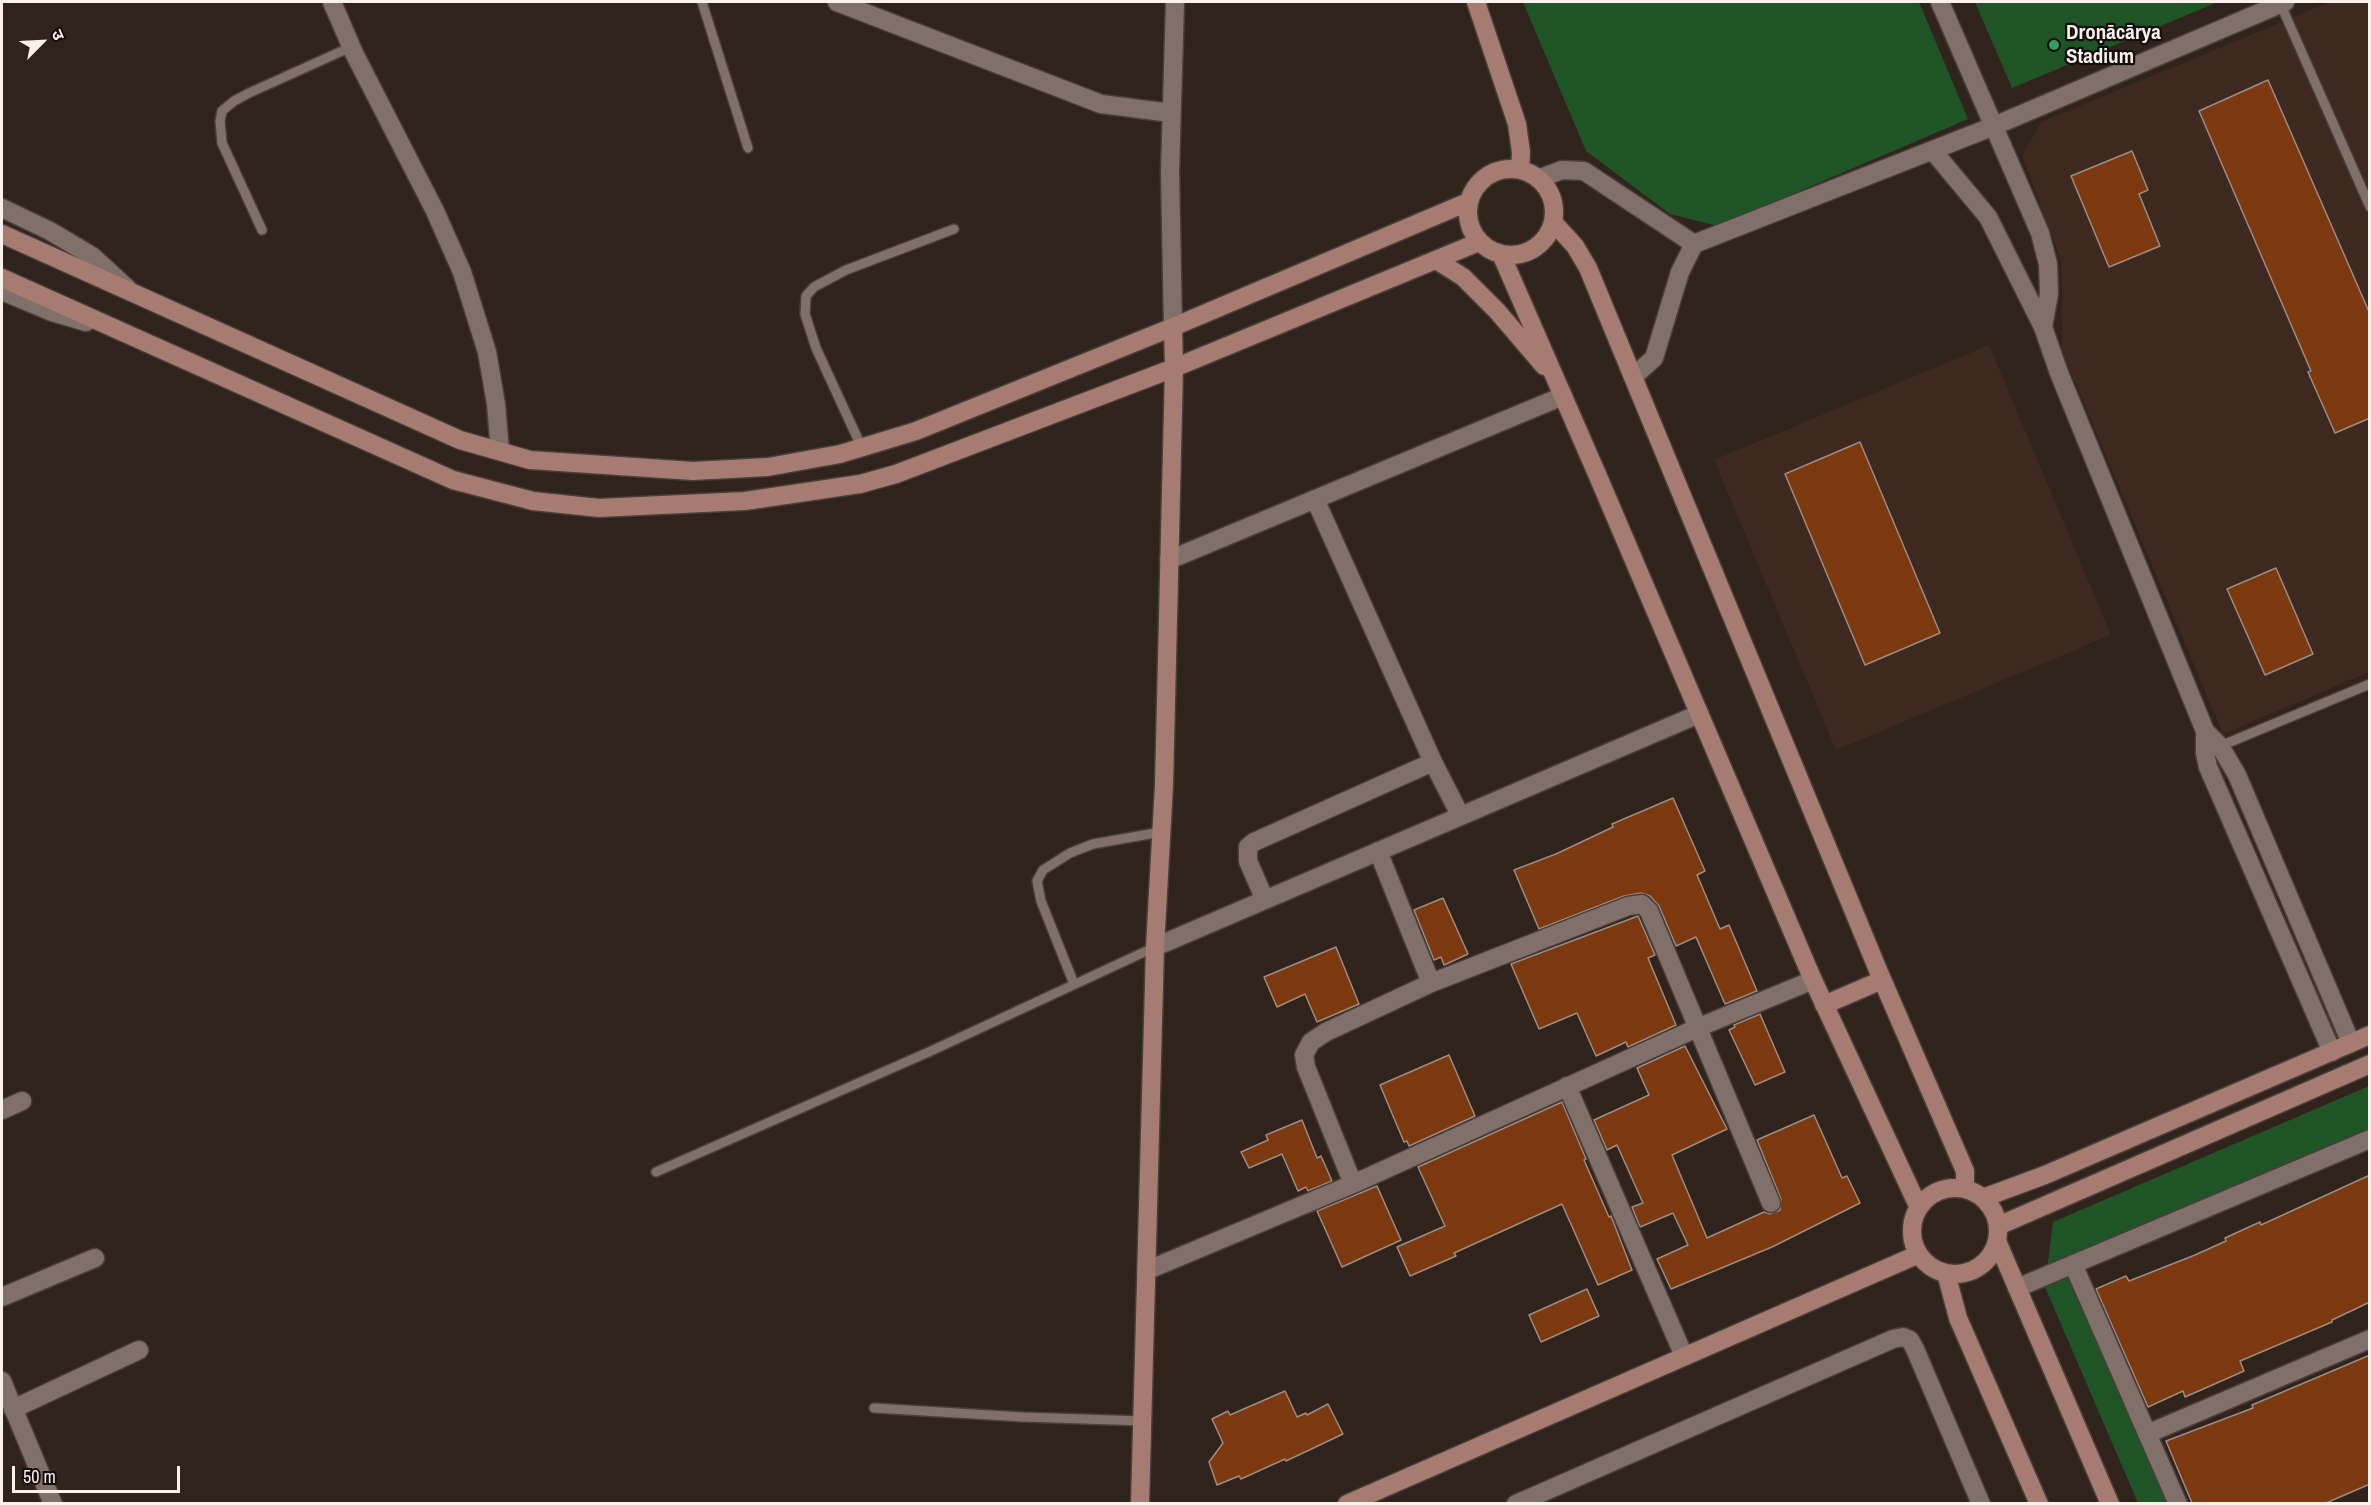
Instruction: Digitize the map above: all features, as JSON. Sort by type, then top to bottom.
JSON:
[{"type":"main road","points":[[1476,2],[1517,124],[1521,152],[1520,170]]},
{"type":"main road","points":[[1507,169],[1520,170],[1538,178],[1546,187],[1551,198],[1553,222],[1544,239],[1528,252],[1514,255],[1501,254],[1489,250],[1479,242],[1471,230],[1467,216],[1468,202],[1473,190],[1482,179],[1493,172],[1507,169]]},
{"type":"main road","points":[[2,234],[460,440],[530,460],[693,471],[768,467],[840,454],[916,431],[1173,327],[1468,202]]},
{"type":"main road","points":[[1553,222],[1575,246],[1588,268],[1882,980],[1965,1171],[1965,1189]]},
{"type":"main road","points":[[2,278],[453,480],[533,501],[599,507],[745,501],[861,484],[896,474],[1174,368],[1479,242]]},
{"type":"main road","points":[[1501,254],[1813,980],[1919,1208]]},
{"type":"main road","points":[[1436,260],[1463,277],[1555,378]]},
{"type":"main road","points":[[1140,1503],[1155,947],[1161,832],[1169,560],[1173,327]]},
{"type":"main road","points":[[1824,1005],[1882,980]]},
{"type":"main road","points":[[1983,1198],[2045,1175],[2370,1035]]},
{"type":"main road","points":[[2110,1503],[2017,1288],[1998,1234],[1992,1208],[1983,1198],[1965,1189],[1948,1189],[1932,1194],[1919,1208],[1913,1222],[1913,1239],[1919,1254],[1931,1267],[1946,1274],[1962,1274],[1978,1268],[1992,1255],[1998,1234],[2370,1064]]},
{"type":"main road","points":[[1347,1503],[1919,1254]]},
{"type":"main road","points":[[1946,1274],[1958,1318],[2039,1503]]},
{"type":"street","points":[[332,2],[351,47],[435,211],[462,272],[488,352],[500,451]]},
{"type":"street","points":[[837,2],[1101,104],[1172,113]]},
{"type":"street","points":[[1173,327],[1170,172],[1175,2]]},
{"type":"street","points":[[1940,2],[2040,232],[2048,264],[2049,294],[2043,327]]},
{"type":"street","points":[[1633,377],[1654,358],[1680,272],[1694,244],[1934,151],[2283,2]]},
{"type":"street","points":[[1934,151],[1988,217],[2043,327],[2212,749],[2237,775],[2351,1043]]},
{"type":"street","points":[[1538,178],[1562,171],[1584,171],[1694,244]]},
{"type":"street","points":[[2,208],[50,231],[92,256],[131,292]]},
{"type":"street","points":[[2,291],[52,312],[125,334]]},
{"type":"street","points":[[1169,560],[1563,396]]},
{"type":"street","points":[[1315,499],[1433,762],[1460,816]]},
{"type":"street","points":[[1155,947],[1699,714]]},
{"type":"street","points":[[2212,749],[2208,767],[2332,1052]]},
{"type":"street","points":[[1265,900],[1248,861],[1248,847],[1254,842],[1433,762]]},
{"type":"street","points":[[1378,851],[1431,983]]},
{"type":"street","points":[[1353,1184],[1306,1067],[1304,1055],[1311,1042],[1326,1032],[1431,983],[1607,914],[1641,904],[1648,911],[1771,1203]]},
{"type":"street","points":[[1148,1270],[1353,1184],[1697,1028],[1813,980]]},
{"type":"street","points":[[1567,1086],[1684,1356]]},
{"type":"street","points":[[2,1110],[22,1101]]},
{"type":"street","points":[[2017,1288],[2370,1139]]},
{"type":"street","points":[[2,1297],[95,1258]]},
{"type":"street","points":[[2073,1264],[2178,1503]]},
{"type":"street","points":[[1516,1503],[1893,1339],[1903,1337],[1910,1340],[1916,1349],[1981,1503]]},
{"type":"street","points":[[2147,1434],[2370,1340]]},
{"type":"street","points":[[13,1409],[139,1350]]},
{"type":"street","points":[[2,1381],[53,1503]]},
{"type":"lane","points":[[702,2],[748,148]]},
{"type":"lane","points":[[2283,2],[2370,207]]},
{"type":"lane","points":[[262,230],[222,143],[220,121],[222,111],[249,93],[351,47]]},
{"type":"lane","points":[[862,448],[816,348],[805,314],[806,296],[814,287],[846,270],[954,229]]},
{"type":"lane","points":[[2212,749],[2370,684]]},
{"type":"lane","points":[[1074,984],[1041,901],[1037,881],[1042,870],[1093,844],[1161,832]]},
{"type":"lane","points":[[656,1172],[931,1051],[1155,947]]},
{"type":"lane","points":[[873,1408],[1023,1418],[1143,1421]]},
{"type":"shaded area","points":[[2330,2],[2369,2],[2369,672],[2223,734],[2062,351],[2062,263],[2022,155],[2041,122]]},
{"type":"shaded area","points":[[1989,345],[2111,635],[1836,750],[1714,460]]},
{"type":"green space","points":[[1523,2],[1919,2],[1968,119],[1718,226],[1670,214],[1586,151]]},
{"type":"green space","name":"Droṇācārya Stadium","points":[[1975,2],[2218,2],[2012,88]]},
{"type":"green space","points":[[2369,1086],[2369,1132],[2065,1266],[2168,1503],[2138,1503],[2042,1280],[2048,1262],[2053,1222]]},
{"type":"building","points":[[2268,80],[2370,314],[2370,418],[2335,433],[2308,372],[2311,371],[2199,111]]},
{"type":"building","points":[[2132,151],[2148,190],[2139,194],[2160,246],[2109,267],[2071,176]]},
{"type":"building","points":[[1860,442],[1940,633],[1865,665],[1785,474]]},
{"type":"building","points":[[2276,568],[2313,654],[2265,675],[2227,589]]},
{"type":"building","points":[[1673,798],[1705,871],[1697,875],[1720,929],[1729,925],[1757,991],[1725,1004],[1696,937],[1676,946],[1659,906],[1650,896],[1641,893],[1624,896],[1539,929],[1514,870],[1556,854],[1613,827],[1612,824]]},
{"type":"building","points":[[1443,898],[1468,954],[1444,965],[1441,957],[1434,960],[1414,910]]},
{"type":"building","points":[[1638,916],[1655,955],[1648,958],[1676,1025],[1628,1047],[1626,1042],[1596,1056],[1577,1013],[1539,1029],[1511,964]]},
{"type":"building","points":[[1336,947],[1359,1004],[1317,1022],[1305,994],[1277,1007],[1264,977]]},
{"type":"building","points":[[1760,1014],[1785,1072],[1755,1085],[1729,1030],[1735,1027],[1734,1025]]},
{"type":"building","points":[[1685,1046],[1727,1129],[1672,1155],[1707,1238],[1764,1212],[1770,1214],[1780,1210],[1781,1199],[1757,1140],[1814,1115],[1842,1178],[1847,1176],[1860,1203],[1772,1247],[1671,1289],[1657,1259],[1688,1245],[1673,1213],[1640,1227],[1632,1207],[1643,1203],[1617,1145],[1607,1150],[1594,1120],[1649,1095],[1637,1068]]},
{"type":"building","points":[[1449,1055],[1475,1116],[1409,1146],[1407,1141],[1404,1142],[1380,1085]]},
{"type":"building","points":[[1562,1102],[1586,1159],[1584,1160],[1609,1217],[1611,1216],[1632,1270],[1598,1285],[1562,1204],[1454,1253],[1456,1256],[1410,1276],[1397,1247],[1445,1226],[1418,1167]]},
{"type":"building","points":[[1302,1120],[1317,1158],[1321,1156],[1332,1181],[1308,1191],[1306,1187],[1298,1191],[1282,1154],[1249,1168],[1241,1152],[1268,1140],[1266,1135]]},
{"type":"building","points":[[2370,1175],[2370,1302],[2332,1322],[2240,1361],[2244,1371],[2185,1397],[2183,1391],[2148,1407],[2096,1289],[2126,1276],[2129,1281],[2195,1255],[2260,1222],[2261,1225]]},
{"type":"building","points":[[1377,1186],[1401,1240],[1342,1267],[1317,1211]]},
{"type":"building","points":[[1587,1289],[1599,1316],[1541,1342],[1529,1315]]},
{"type":"building","points":[[2370,1355],[2370,1484],[2326,1503],[2192,1503],[2166,1441],[2253,1408],[2252,1405]]},
{"type":"building","points":[[1285,1391],[1297,1417],[1306,1413],[1307,1415],[1328,1404],[1343,1434],[1286,1461],[1285,1459],[1241,1479],[1239,1476],[1217,1485],[1209,1462],[1223,1443],[1212,1419],[1228,1411],[1230,1415]]},
{"type":"place","name":"Droṇācārya Stadium","points":[[2054,45]]}]
